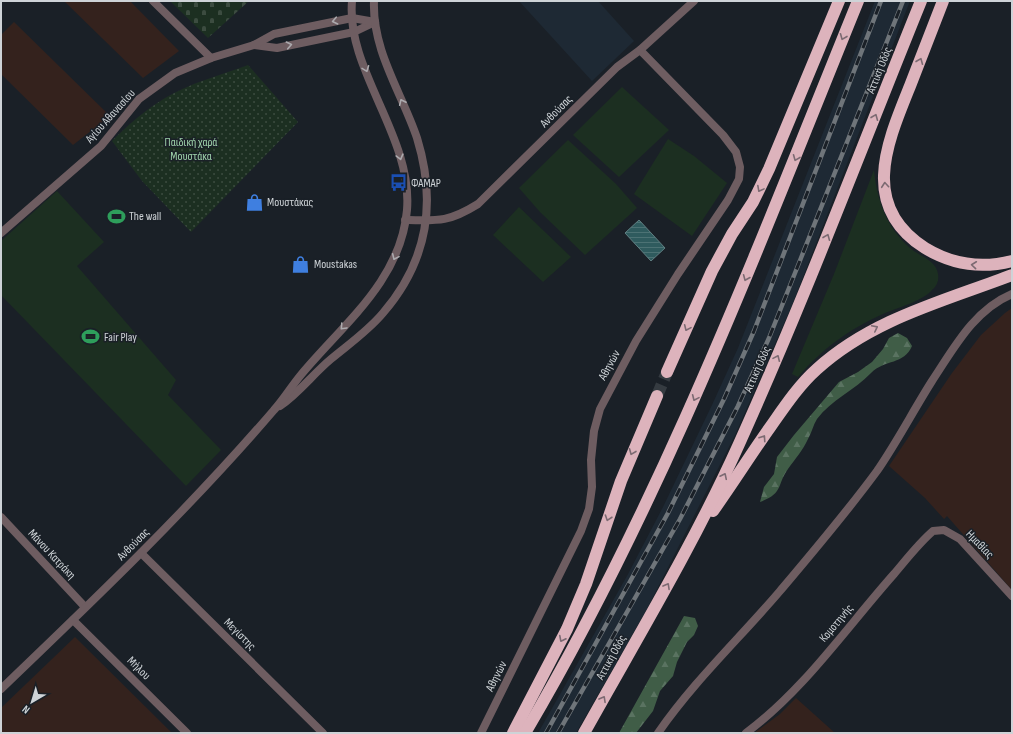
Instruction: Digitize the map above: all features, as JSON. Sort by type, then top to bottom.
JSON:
[{"type":"highway","points":[[797,102],[831,1]]},
{"type":"highway","points":[[667,372],[712,271],[762,186],[839,1]]},
{"type":"highway","points":[[524,733],[599,600],[677,438],[796,158],[858,1]]},
{"type":"highway","name":"Αττική Οδός","points":[[584,733],[688,549],[739,445],[783,343],[921,1]]},
{"type":"highway","points":[[943,1],[893,128],[886,151],[884,172],[886,194],[892,213],[903,230],[918,243],[935,254],[951,260],[982,266],[1012,261]]},
{"type":"highway","points":[[688,549],[788,401],[821,366],[842,348],[895,318],[924,306],[1012,275]]},
{"type":"highway","points":[[513,733],[567,629],[586,584],[624,474],[657,396]]},
{"type":"street","points":[[153,1],[211,58]]},
{"type":"street","name":"Ανθούσας","points":[[1,689],[73,620],[197,495],[276,408],[297,380],[370,299],[380,285],[397,253],[405,220],[406,193],[401,161],[394,136],[363,63],[354,32],[352,1]]},
{"type":"street","name":"Ανθούσας","points":[[276,408],[289,399],[383,313],[405,284],[419,254],[427,221],[427,185],[417,138],[385,61],[375,22],[374,1]]},
{"type":"street","name":"Ανθούσας","points":[[405,220],[448,220],[478,204],[617,67],[640,50],[694,1]]},
{"type":"street","name":"Αγίου Αθανασίου","points":[[1,233],[101,146],[139,100],[150,90],[175,73],[211,58],[254,45],[274,34],[352,18],[375,22]]},
{"type":"street","name":"Αγίου Αθανασίου","points":[[254,45],[277,48],[354,32],[375,22]]},
{"type":"street","name":"Αθηνών","points":[[481,733],[584,524],[589,509],[592,487],[590,460],[594,431],[600,409],[636,341],[678,274],[728,200],[739,179],[740,167],[736,152],[723,135],[640,50]]},
{"type":"street","points":[[658,733],[694,687],[780,591],[857,496],[894,445],[955,345],[982,312],[998,300],[1012,294]]},
{"type":"street","name":"Μάνου Κατράκη","points":[[1,517],[86,607]]},
{"type":"street","name":"Ημαθίας","points":[[944,530],[960,539],[1012,596]]},
{"type":"street","name":"Κομοτηνής","points":[[746,733],[769,715],[800,685],[858,614],[926,537],[933,531],[944,530]]},
{"type":"street","name":"Μεγίστης","points":[[140,553],[324,733]]},
{"type":"street","name":"Μήλου","points":[[73,620],[187,733]]},
{"type":"shaded area","points":[[64,1],[130,1],[179,51],[143,78]]},
{"type":"shaded area","points":[[519,1],[598,1],[634,41],[592,81]]},
{"type":"shaded area","points":[[875,1],[910,1],[793,303],[735,435],[647,609],[576,733],[538,733],[627,576],[663,507],[712,405],[738,348]]},
{"type":"shaded area","points":[[14,22],[110,116],[73,145],[1,74],[1,35]]},
{"type":"shaded area","points":[[639,220],[665,248],[651,261],[625,233]]},
{"type":"shaded area","points":[[1012,308],[1012,590],[947,516],[944,519],[925,498],[889,466],[952,373],[981,335]]},
{"type":"shaded area","points":[[75,637],[172,733],[1,733],[1,708]]},
{"type":"shaded area","points":[[796,698],[835,733],[754,733],[780,714]]},
{"type":"green space","points":[[170,1],[249,1],[208,38]]},
{"type":"green space","name":"Παιδική χαρά Μουστάκα","points":[[248,65],[298,122],[191,232],[142,181],[112,141],[137,118],[165,98],[195,84]]},
{"type":"green space","points":[[622,87],[669,130],[619,177],[573,135]]},
{"type":"green space","points":[[668,139],[694,156],[727,183],[692,236],[634,194]]},
{"type":"green space","points":[[568,140],[616,184],[637,208],[585,255],[540,212],[519,188]]},
{"type":"green space","points":[[874,170],[880,202],[889,222],[910,248],[927,259],[936,268],[938,274],[937,283],[928,294],[922,298],[870,320],[847,333],[817,357],[798,377],[792,374],[834,274]]},
{"type":"green space","name":"Fair Play","points":[[57,191],[104,242],[77,266],[176,380],[168,395],[221,450],[186,486],[1,295],[1,241]]},
{"type":"green space","points":[[519,207],[571,257],[543,282],[493,235]]},
{"type":"green space","points":[[898,333],[907,338],[912,346],[909,352],[899,359],[876,369],[823,412],[817,419],[804,447],[784,475],[776,492],[768,499],[760,502],[764,487],[774,474],[777,457],[794,435],[839,382],[858,372],[872,362],[883,349],[889,338]]},
{"type":"green space","points":[[684,616],[695,618],[698,626],[694,635],[687,642],[677,662],[673,676],[660,691],[653,711],[636,733],[619,733]]},
{"type":"tunnel","points":[[657,396],[667,372]]},
{"type":"railway","points":[[546,733],[668,513],[724,399],[754,331],[881,1]]},
{"type":"railway","points":[[558,733],[680,519],[738,406],[769,338],[903,1]]},
{"type":"place","name":"ΦΑΜΑΡ","points":[[398,183]]},
{"type":"place","name":"Μουστάκας","points":[[254,202]]},
{"type":"place","name":"The wall","points":[[116,216]]},
{"type":"place","name":"Moustakas","points":[[301,264]]},
{"type":"place","name":"Fair Play","points":[[91,337]]}]
